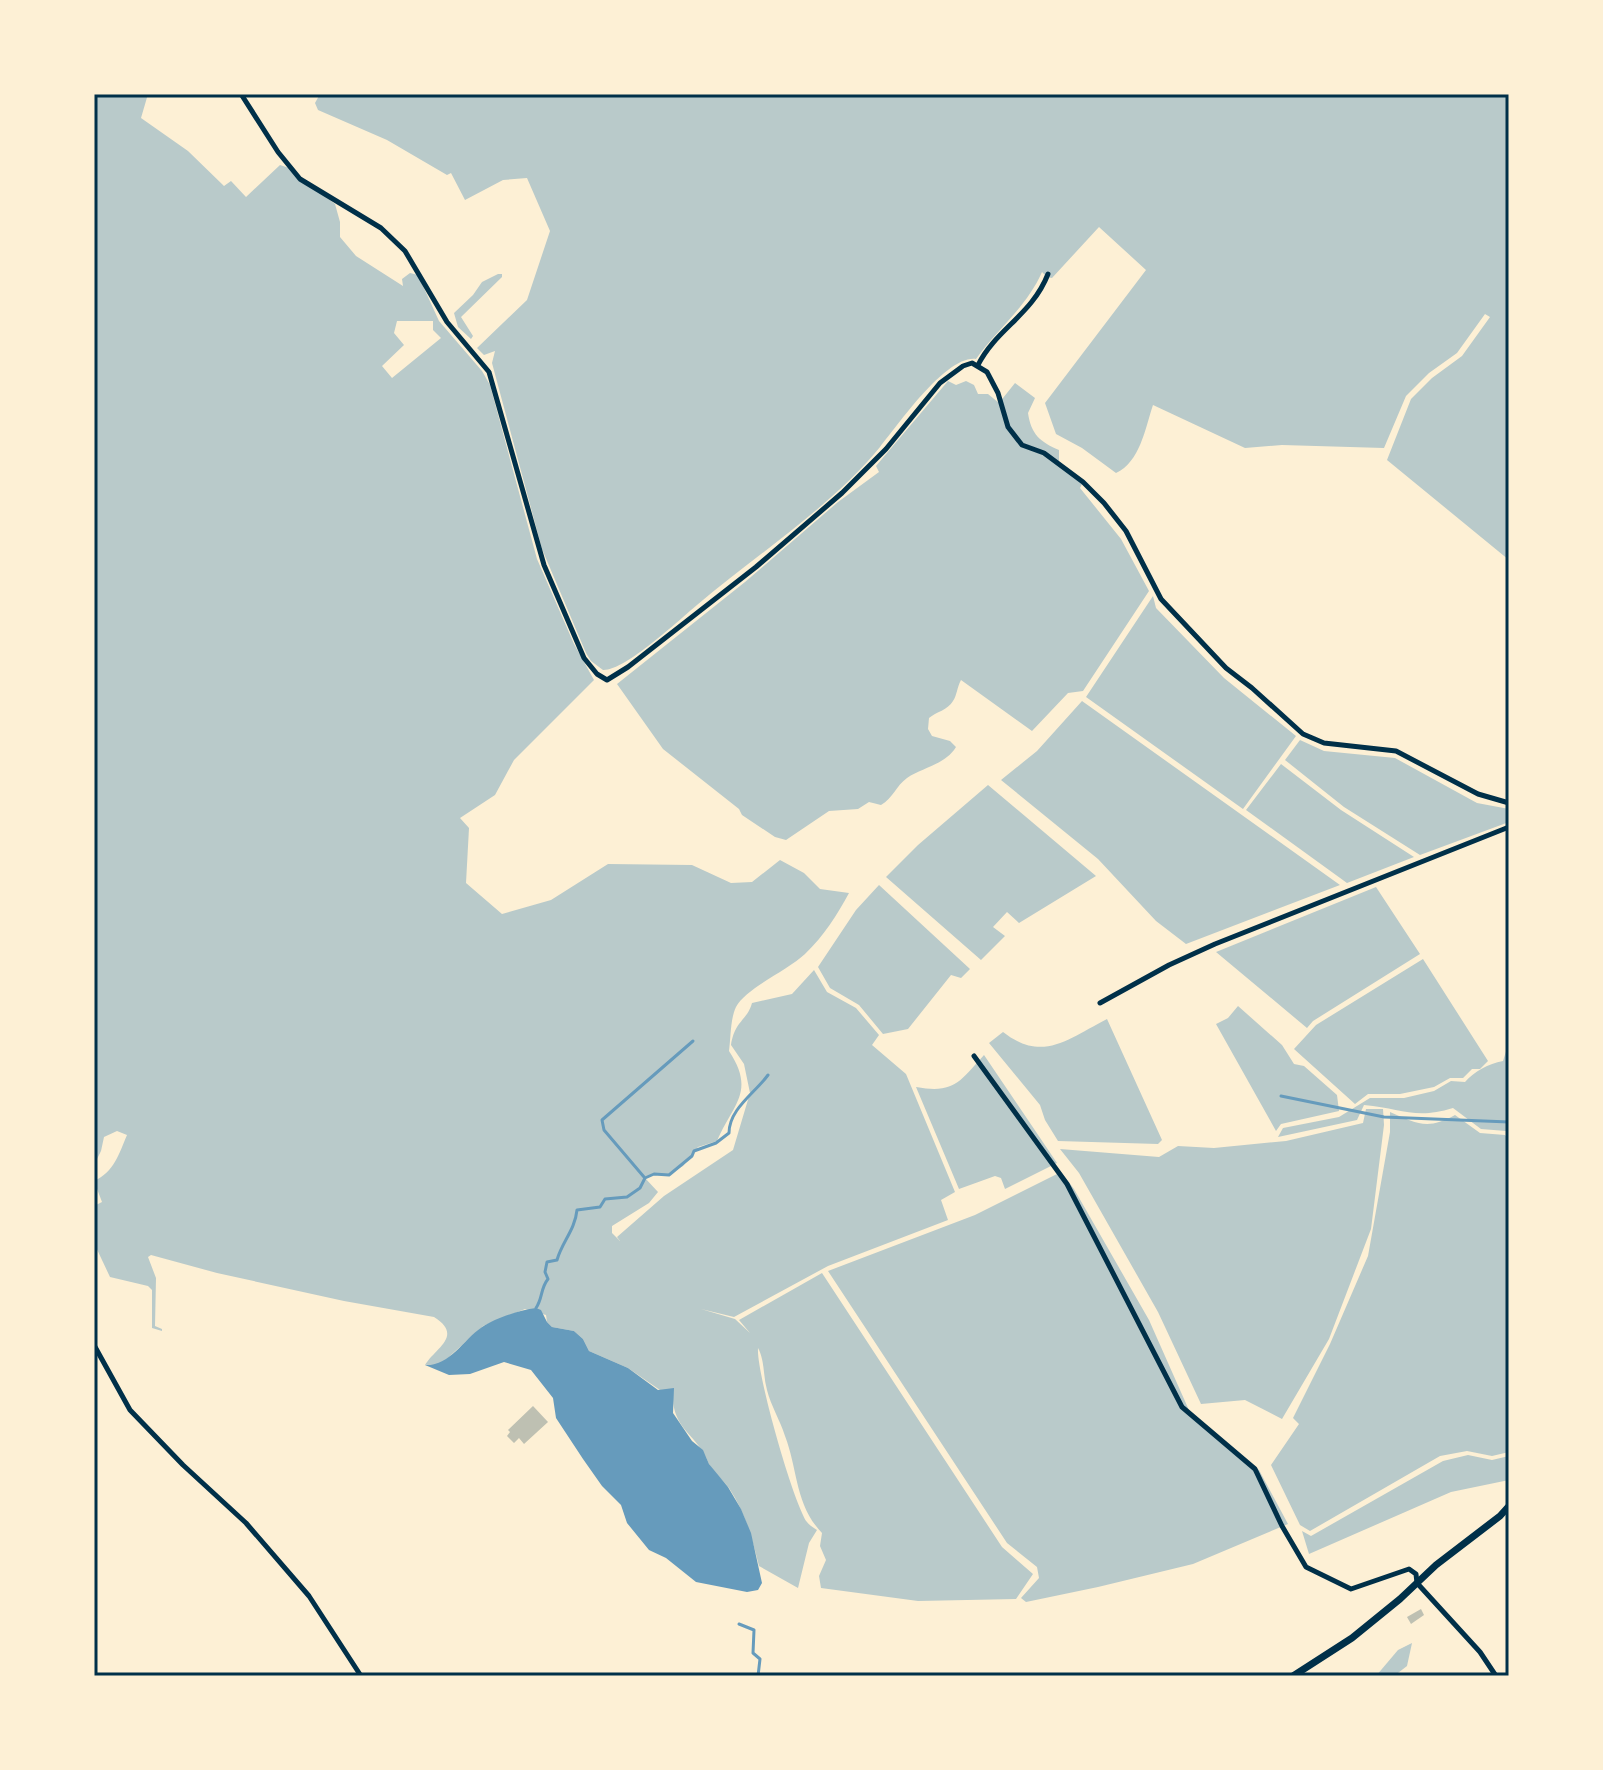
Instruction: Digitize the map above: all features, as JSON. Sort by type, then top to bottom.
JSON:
[{"type":"main road","points":[[1293,1676],[1352,1638],[1509,1506]]},
{"type":"street","points":[[241,94],[283,160],[300,179],[381,228],[405,251],[447,322],[489,372],[544,565],[584,658],[601,678],[607,680],[628,667],[756,567],[872,464],[940,383],[972,363],[987,372],[992,380],[1008,427],[1022,445],[1044,453],[1093,493],[1126,531],[1169,609],[1226,668],[1303,734],[1324,743],[1396,751],[1478,794],[1509,803]]},
{"type":"street","points":[[978,365],[985,352],[1027,310],[1048,274]]},
{"type":"street","points":[[1100,1003],[1215,944],[1509,827]]},
{"type":"street","points":[[974,1056],[1067,1184],[1182,1407],[1255,1469],[1306,1567],[1351,1589],[1409,1569],[1416,1574],[1417,1583],[1480,1652],[1496,1676]]},
{"type":"street","points":[[94,1345],[130,1410],[255,1533],[309,1596],[361,1676]]},
{"type":"shaded area","points":[[94,94],[148,94],[141,118],[188,151],[224,186],[231,181],[246,197],[280,165],[289,168],[335,204],[340,237],[356,256],[403,286],[402,279],[410,273],[418,275],[439,321],[482,371],[490,385],[537,559],[574,644],[594,680],[514,760],[495,795],[460,818],[469,828],[466,883],[502,914],[551,900],[608,864],[692,865],[731,883],[752,882],[780,860],[804,873],[820,889],[849,893],[830,925],[812,947],[748,993],[736,1007],[729,1051],[741,1077],[741,1088],[717,1141],[698,1147],[683,1166],[668,1175],[654,1173],[645,1178],[658,1192],[649,1203],[612,1226],[612,1233],[620,1241],[617,1237],[664,1196],[733,1150],[750,1093],[744,1064],[731,1045],[735,1030],[752,1003],[792,994],[814,970],[827,992],[856,1008],[879,1035],[872,1045],[906,1074],[955,1192],[941,1200],[948,1220],[828,1266],[734,1317],[701,1309],[735,1319],[750,1333],[739,1320],[822,1273],[1002,1547],[1033,1574],[1016,1599],[918,1601],[821,1588],[819,1576],[826,1560],[820,1546],[822,1533],[802,1499],[783,1430],[769,1396],[758,1348],[769,1408],[785,1464],[801,1510],[808,1523],[817,1530],[809,1543],[798,1588],[759,1566],[739,1506],[676,1416],[673,1399],[628,1368],[589,1351],[574,1331],[552,1327],[546,1315],[525,1309],[483,1326],[441,1364],[425,1365],[447,1336],[443,1324],[434,1317],[344,1301],[151,1255],[148,1257],[156,1278],[155,1326],[162,1331],[152,1328],[152,1290],[148,1286],[110,1277],[94,1243],[94,1206],[102,1202],[94,1181],[111,1168],[127,1135],[117,1131],[104,1137],[94,1165]],"holes":[[[397,321],[433,321],[433,330],[441,338],[392,378],[382,366],[404,345],[394,333]]]},
{"type":"shaded area","points":[[320,94],[1509,94],[1509,560],[1387,460],[1411,399],[1432,378],[1462,356],[1490,317],[1485,314],[1457,353],[1429,373],[1406,396],[1384,448],[1282,445],[1245,448],[1153,405],[1136,453],[1116,473],[1082,448],[1056,434],[1045,403],[1146,270],[1099,227],[1052,278],[1042,272],[1020,307],[976,359],[964,361],[937,379],[839,490],[652,644],[613,668],[603,670],[586,653],[542,549],[492,363],[495,351],[484,355],[477,348],[527,300],[550,231],[527,178],[503,180],[465,200],[451,173],[447,175],[387,140],[318,110],[315,103]]},
{"type":"shaded area","points":[[498,274],[502,277],[461,317],[473,336],[471,339],[458,327],[454,313],[482,282]]},
{"type":"shaded area","points":[[948,381],[956,385],[966,381],[974,385],[978,394],[988,394],[999,403],[1015,383],[1035,398],[1028,413],[1034,432],[1059,450],[1059,464],[1083,482],[1080,488],[1121,539],[1149,591],[1083,691],[1068,693],[1032,731],[961,680],[951,704],[929,718],[928,729],[932,736],[950,741],[956,747],[946,758],[907,778],[881,805],[869,802],[858,809],[829,811],[786,840],[775,837],[742,815],[739,809],[663,749],[617,684],[745,582],[838,502],[879,472],[876,466]]},
{"type":"shaded area","points":[[1153,596],[1156,608],[1224,678],[1296,736],[1243,809],[1086,697]]},
{"type":"shaded area","points":[[1082,701],[1340,885],[1186,944],[1156,921],[1098,859],[1001,780],[1037,751]]},
{"type":"shaded area","points":[[1300,740],[1324,751],[1395,758],[1477,803],[1509,809],[1509,822],[1420,855],[1344,807],[1285,760]]},
{"type":"shaded area","points":[[1281,764],[1341,810],[1414,857],[1347,883],[1246,810]]},
{"type":"shaded area","points":[[988,785],[1096,876],[1019,923],[1007,912],[993,927],[1005,936],[981,960],[886,877]]},
{"type":"shaded area","points":[[879,885],[970,969],[961,978],[951,975],[908,1029],[883,1034],[859,1005],[830,988],[818,967],[856,910]]},
{"type":"shaded area","points":[[1376,887],[1420,954],[1313,1021],[1307,1028],[1216,952]]},
{"type":"shaded area","points":[[1423,959],[1488,1061],[1463,1078],[1450,1078],[1434,1087],[1400,1094],[1368,1094],[1355,1104],[1294,1049],[1316,1025]]},
{"type":"shaded area","points":[[1238,1006],[1282,1045],[1294,1064],[1304,1066],[1337,1095],[1339,1111],[1281,1124],[1276,1131],[1216,1024],[1228,1018]]},
{"type":"shaded area","points":[[1107,1019],[1162,1140],[1158,1144],[1058,1141],[1040,1105],[989,1043],[1003,1032],[1031,1046],[1055,1045]]},
{"type":"shaded area","points":[[1509,1042],[1509,1134],[1506,1131],[1481,1129],[1453,1108],[1418,1113],[1364,1105],[1357,1120],[1278,1137],[1283,1128],[1339,1117],[1370,1098],[1404,1098],[1434,1091],[1451,1081],[1465,1082],[1482,1068],[1503,1061]]},
{"type":"shaded area","points":[[984,1055],[1057,1163],[1005,1189],[1001,1178],[995,1176],[959,1189],[916,1087],[948,1087],[969,1072]]},
{"type":"shaded area","points":[[1366,1109],[1383,1109],[1384,1125],[1371,1229],[1329,1339],[1282,1419],[1245,1400],[1201,1404],[1158,1312],[1079,1173],[1060,1149],[1159,1157],[1178,1146],[1214,1148],[1286,1141],[1363,1123]]},
{"type":"shaded area","points":[[1390,1112],[1422,1124],[1437,1123],[1455,1115],[1480,1133],[1505,1135],[1509,1140],[1509,1452],[1492,1456],[1467,1451],[1440,1456],[1310,1531],[1300,1525],[1271,1465],[1299,1424],[1293,1418],[1330,1344],[1368,1256],[1390,1132]]},
{"type":"shaded area","points":[[1061,1172],[1074,1189],[1149,1320],[1192,1417],[1259,1470],[1288,1524],[1193,1564],[1026,1602],[1021,1598],[1039,1578],[1037,1567],[1007,1543],[828,1271],[975,1215]]},
{"type":"shaded area","points":[[1468,1455],[1492,1460],[1509,1456],[1509,1480],[1451,1492],[1309,1554],[1302,1531],[1311,1536],[1443,1461]]},
{"type":"shaded area","points":[[1412,1643],[1407,1666],[1394,1676],[1376,1676],[1398,1650]]},
{"type":"water","points":[[536,1308],[541,1310],[552,1327],[574,1331],[589,1351],[628,1368],[658,1390],[674,1388],[673,1413],[728,1487],[751,1533],[762,1583],[758,1590],[747,1592],[696,1582],[666,1558],[649,1550],[627,1523],[621,1505],[602,1486],[556,1418],[553,1398],[531,1370],[504,1362],[470,1374],[449,1375],[425,1365],[449,1357],[488,1324]]},
{"type":"building","points":[[533,1406],[548,1422],[524,1444],[519,1438],[514,1443],[507,1436],[508,1430]]},
{"type":"building","points":[[1421,1609],[1424,1615],[1411,1624],[1407,1617]]},
{"type":"waterway","points":[[644,1177],[604,1130],[602,1120],[693,1041]]},
{"type":"waterway","points":[[536,1308],[548,1279],[545,1272],[547,1262],[557,1260],[574,1224],[577,1210],[600,1207],[605,1199],[627,1197],[640,1188],[645,1178],[654,1174],[669,1175],[694,1151],[716,1143],[729,1133],[733,1116],[768,1075]]},
{"type":"waterway","points":[[1281,1096],[1384,1117],[1509,1122]]},
{"type":"waterway","points":[[739,1624],[754,1630],[753,1653],[760,1659],[758,1676]]}]
